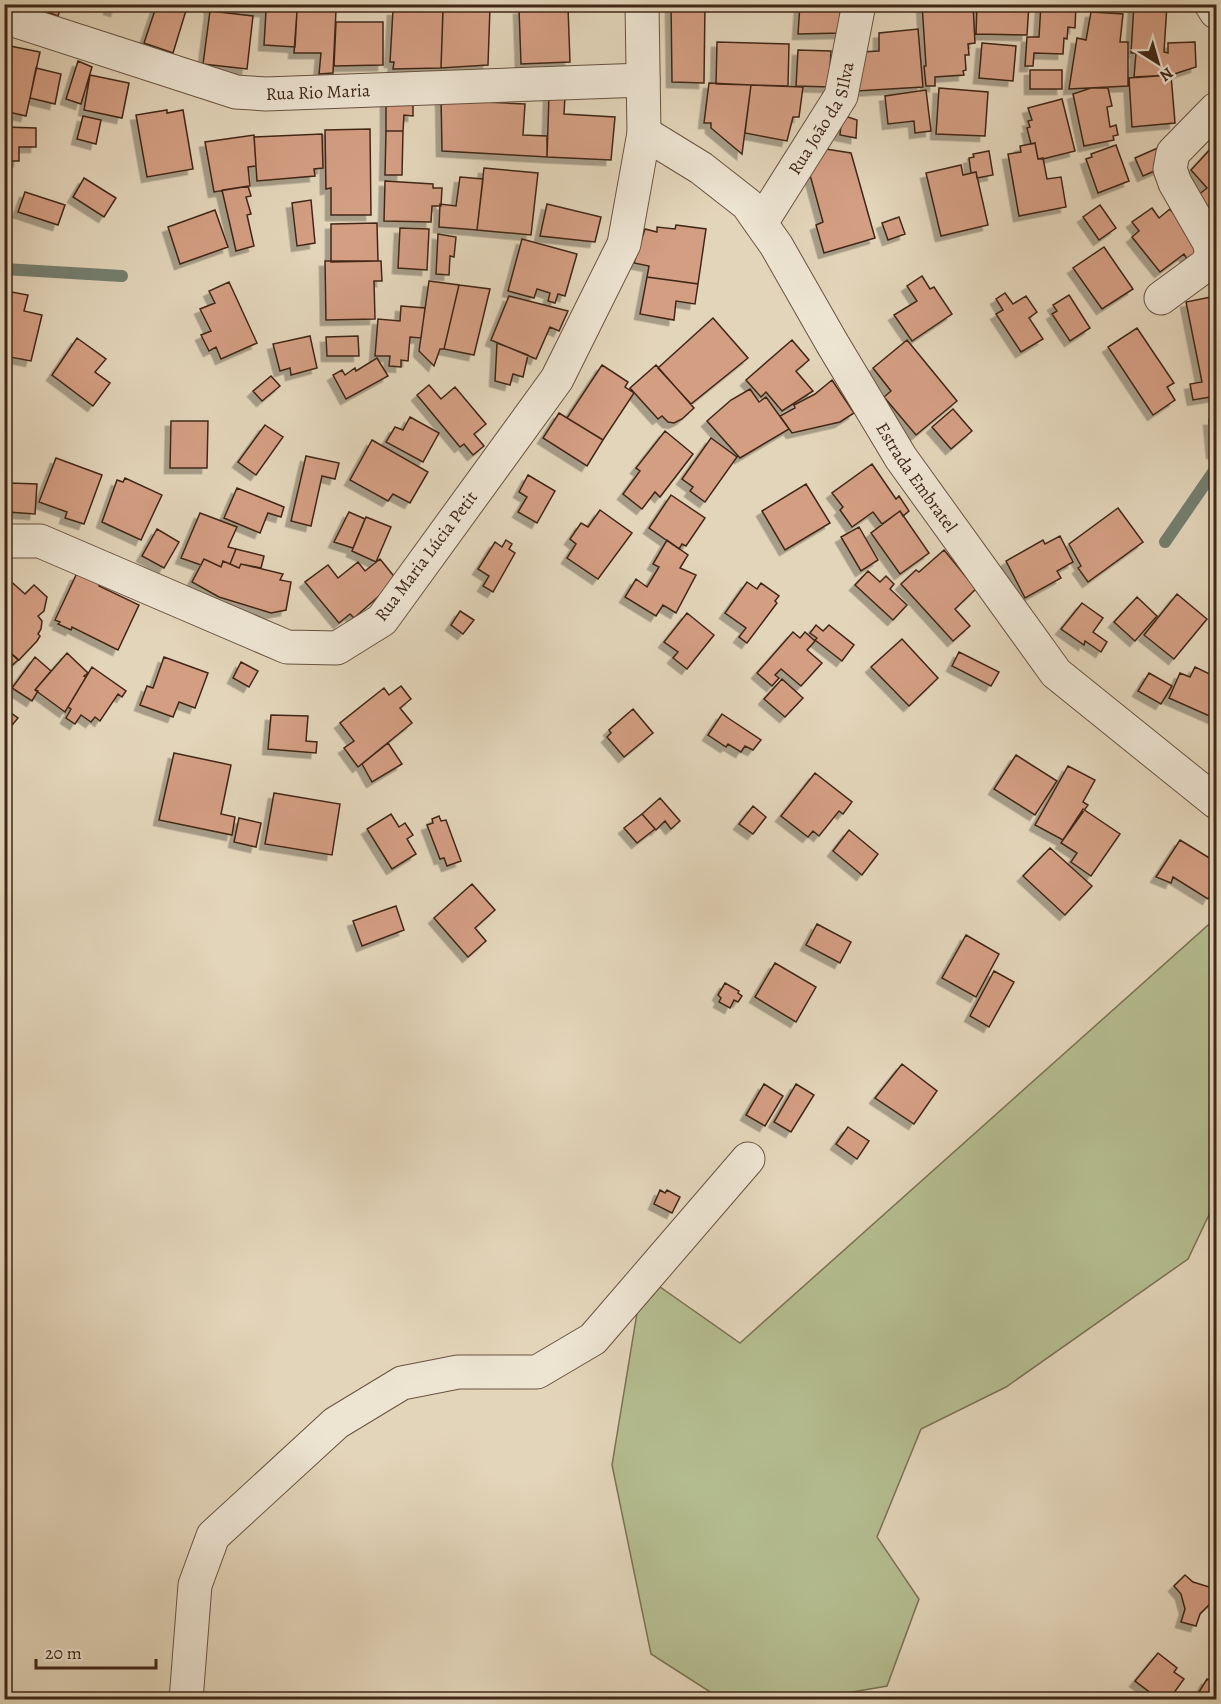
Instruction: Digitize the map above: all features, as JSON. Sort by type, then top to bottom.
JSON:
[{"type":"street","name":"Rua Maria Lúcia Petit","points":[[4,542],[40,541],[287,647],[337,648],[382,620],[558,379],[624,244],[644,133],[642,4]]},
{"type":"street","name":"Rua João da SIlva","points":[[760,223],[841,96],[860,4]]},
{"type":"street","points":[[1211,4],[1216,12]]},
{"type":"street","name":"Rua Rio Maria","points":[[4,17],[236,92],[278,94],[643,80]]},
{"type":"street","points":[[1161,298],[1206,265],[1212,254],[1209,242],[1175,183],[1170,169],[1173,153],[1216,109]]},
{"type":"street","name":"Estrada Embratel","points":[[644,133],[702,168],[747,204],[776,245],[901,458],[1056,673],[1216,802]]},
{"type":"street","points":[[186,1700],[195,1585],[213,1536],[336,1423],[402,1383],[458,1372],[537,1372],[593,1339],[748,1159]]},
{"type":"green space","points":[[1216,918],[1216,1200],[1188,1259],[1006,1387],[921,1429],[877,1537],[919,1599],[887,1686],[812,1699],[721,1699],[651,1654],[612,1465],[637,1313],[660,1287],[740,1343]]},
{"type":"building","points":[[27,4],[62,4],[58,16]]},
{"type":"building","points":[[111,4],[118,4],[116,11],[109,9]]},
{"type":"building","points":[[157,4],[188,4],[173,53],[144,43]]},
{"type":"building","points":[[209,4],[259,4],[259,11],[210,11]]},
{"type":"building","points":[[259,4],[345,4],[345,6],[293,7],[292,11],[259,11]]},
{"type":"building","points":[[671,4],[705,5],[704,83],[672,82]]},
{"type":"building","points":[[800,4],[840,4],[841,33],[798,34]]},
{"type":"building","points":[[922,4],[973,4],[975,43],[968,44],[969,55],[965,55],[964,75],[935,77],[935,86],[926,86]]},
{"type":"building","points":[[977,4],[1029,4],[1027,35],[976,34]]},
{"type":"building","points":[[1041,4],[1076,4],[1075,28],[1068,27],[1067,39],[1064,38],[1063,54],[1034,53],[1033,66],[1025,66],[1027,37],[1039,37]]},
{"type":"building","points":[[1134,4],[1167,4],[1164,52],[1168,53],[1168,43],[1195,42],[1196,67],[1171,75],[1134,77],[1136,53],[1131,53]]},
{"type":"building","points":[[490,7],[488,65],[441,68],[443,8]]},
{"type":"building","points":[[568,7],[570,62],[521,64],[519,9]]},
{"type":"building","points":[[336,10],[333,73],[319,74],[321,53],[294,53],[297,11]]},
{"type":"building","points":[[393,10],[443,11],[441,68],[393,69],[394,62],[390,62]]},
{"type":"building","points":[[210,11],[253,16],[247,69],[203,64]]},
{"type":"building","points":[[266,11],[297,11],[295,47],[264,45]]},
{"type":"building","points":[[1091,12],[1123,14],[1120,42],[1128,42],[1128,86],[1069,89],[1077,38],[1086,40]]},
{"type":"building","points":[[336,22],[383,22],[383,65],[334,66]]},
{"type":"building","points":[[918,29],[923,87],[856,91],[860,52],[879,51],[879,33]]},
{"type":"building","points":[[717,42],[789,44],[788,86],[716,84]]},
{"type":"building","points":[[982,43],[1016,46],[1013,81],[979,78]]},
{"type":"building","points":[[10,46],[40,52],[26,116],[4,111],[4,71]]},
{"type":"building","points":[[798,50],[831,51],[829,87],[796,86]]},
{"type":"building","points":[[78,61],[92,67],[81,104],[66,99]]},
{"type":"building","points":[[36,68],[61,74],[55,104],[30,98]]},
{"type":"building","points":[[1030,70],[1062,70],[1062,89],[1030,89]]},
{"type":"building","points":[[90,75],[129,83],[122,118],[84,110]]},
{"type":"building","points":[[1171,75],[1175,123],[1132,127],[1129,78]]},
{"type":"building","points":[[709,83],[751,85],[742,154],[711,128],[711,123],[704,123]]},
{"type":"building","points":[[751,85],[803,87],[799,117],[793,117],[787,141],[745,133]]},
{"type":"building","points":[[939,88],[988,92],[985,136],[936,134]]},
{"type":"building","points":[[1091,88],[1108,88],[1112,106],[1107,107],[1110,127],[1116,125],[1118,135],[1113,136],[1114,140],[1084,146],[1073,94]]},
{"type":"building","points":[[926,90],[931,131],[915,133],[914,121],[888,124],[885,96]]},
{"type":"building","points":[[549,95],[565,96],[564,114],[615,117],[611,160],[547,157]]},
{"type":"building","points":[[441,97],[463,101],[525,104],[523,135],[547,136],[547,157],[442,151]]},
{"type":"building","points":[[413,99],[413,116],[404,115],[403,131],[386,131],[386,100]]},
{"type":"building","points":[[1062,99],[1075,151],[1038,159],[1035,143],[1031,144],[1027,128],[1030,127],[1028,121],[1032,120],[1028,108]]},
{"type":"building","points":[[167,110],[167,113],[183,110],[193,169],[147,177],[136,115]]},
{"type":"building","points":[[842,115],[857,120],[856,138],[840,135]]},
{"type":"building","points":[[83,116],[101,120],[96,144],[77,139]]},
{"type":"building","points":[[4,127],[36,128],[36,147],[19,147],[19,161],[4,161]]},
{"type":"building","points":[[370,129],[371,215],[331,215],[331,188],[326,189],[325,130]]},
{"type":"building","points":[[386,131],[403,131],[402,175],[385,175]]},
{"type":"building","points":[[322,134],[323,168],[314,169],[315,176],[257,181],[254,137]]},
{"type":"building","points":[[254,135],[256,166],[248,167],[250,186],[214,192],[205,142]]},
{"type":"building","points":[[1035,143],[1038,159],[1043,158],[1047,179],[1061,177],[1066,207],[1019,216],[1008,154],[1021,152],[1020,146]]},
{"type":"building","points":[[1216,143],[1216,212],[1210,205],[1202,211],[1192,200],[1207,188],[1191,170]]},
{"type":"building","points":[[1116,145],[1129,181],[1098,193],[1086,159],[1092,157],[1091,154]]},
{"type":"building","points":[[813,147],[851,153],[875,238],[824,253],[816,225],[823,222],[810,175]]},
{"type":"building","points":[[1160,147],[1168,165],[1143,176],[1135,158]]},
{"type":"building","points":[[989,151],[993,175],[977,178],[976,172],[971,173],[969,158],[974,157],[973,154]]},
{"type":"building","points":[[961,165],[963,175],[976,172],[988,225],[941,236],[926,173]]},
{"type":"building","points":[[484,168],[538,173],[531,235],[477,230]]},
{"type":"building","points":[[460,177],[483,179],[477,230],[439,227],[440,204],[456,206]]},
{"type":"building","points":[[84,178],[116,198],[104,217],[73,197]]},
{"type":"building","points":[[385,181],[433,184],[433,188],[442,188],[441,206],[432,206],[431,222],[384,221]]},
{"type":"building","points":[[248,186],[251,196],[246,197],[251,214],[247,215],[254,246],[236,251],[222,190]]},
{"type":"building","points":[[25,192],[65,205],[58,225],[18,212]]},
{"type":"building","points":[[311,200],[315,243],[297,246],[292,203]]},
{"type":"building","points":[[547,204],[601,217],[595,242],[540,236]]},
{"type":"building","points":[[1100,205],[1116,228],[1099,240],[1083,217]]},
{"type":"building","points":[[1152,208],[1159,218],[1170,209],[1203,252],[1189,262],[1184,254],[1160,272],[1132,237],[1139,231],[1132,222]]},
{"type":"building","points":[[215,210],[228,247],[180,264],[168,227]]},
{"type":"building","points":[[899,217],[905,234],[888,240],[882,223]]},
{"type":"building","points":[[377,223],[378,261],[331,262],[331,224]]},
{"type":"building","points":[[676,225],[706,229],[698,284],[647,277],[649,266],[634,263],[645,229],[657,232],[657,227],[675,229]]},
{"type":"building","points":[[400,228],[429,229],[427,270],[398,268]]},
{"type":"building","points":[[438,234],[456,237],[454,257],[450,256],[449,275],[436,274]]},
{"type":"building","points":[[522,239],[577,254],[565,296],[558,294],[555,303],[548,301],[550,293],[537,289],[534,298],[508,291]]},
{"type":"building","points":[[1104,247],[1133,289],[1102,309],[1073,268]]},
{"type":"building","points":[[325,261],[381,261],[382,281],[374,281],[375,319],[326,320]]},
{"type":"building","points":[[922,276],[930,289],[934,287],[952,314],[912,341],[894,315],[917,301],[907,286]]},
{"type":"building","points":[[647,277],[698,284],[695,304],[676,301],[674,320],[640,314]]},
{"type":"building","points":[[429,281],[459,285],[444,349],[440,349],[434,366],[419,351]]},
{"type":"building","points":[[229,282],[257,343],[221,359],[216,347],[209,351],[201,335],[211,331],[200,309],[215,303],[209,291]]},
{"type":"building","points":[[459,285],[490,289],[474,355],[444,349]]},
{"type":"building","points":[[6,291],[28,295],[24,311],[42,315],[31,361],[4,356]]},
{"type":"building","points":[[1005,293],[1013,304],[1026,296],[1037,312],[1029,318],[1043,339],[1021,352],[996,314],[1003,310],[996,299]]},
{"type":"building","points":[[1069,295],[1090,328],[1070,341],[1052,314],[1057,311],[1053,305]]},
{"type":"building","points":[[509,296],[568,311],[559,331],[550,327],[536,359],[491,340]]},
{"type":"building","points":[[1216,296],[1216,396],[1193,400],[1190,384],[1202,382],[1186,302]]},
{"type":"building","points":[[401,306],[425,308],[421,338],[410,337],[408,361],[401,360],[401,367],[389,366],[390,356],[375,356],[378,319],[400,321]]},
{"type":"building","points":[[713,318],[748,358],[691,404],[658,368]]},
{"type":"building","points":[[1137,328],[1174,383],[1167,387],[1175,400],[1153,415],[1108,347]]},
{"type":"building","points":[[310,336],[317,368],[291,375],[290,368],[280,371],[273,344]]},
{"type":"building","points":[[358,336],[359,356],[327,356],[326,337]]},
{"type":"building","points":[[77,338],[106,359],[95,372],[110,383],[93,406],[52,375]]},
{"type":"building","points":[[792,340],[809,360],[796,371],[813,391],[782,411],[766,392],[761,397],[746,380]]},
{"type":"building","points":[[907,340],[957,401],[916,435],[884,397],[891,391],[873,368]]},
{"type":"building","points":[[497,343],[528,355],[523,377],[513,374],[510,385],[495,381]]},
{"type":"building","points":[[377,358],[388,376],[346,399],[333,375],[342,370],[345,375],[355,368],[356,371]]},
{"type":"building","points":[[602,365],[628,382],[625,387],[634,393],[603,440],[567,418]]},
{"type":"building","points":[[656,365],[694,408],[674,423],[668,422],[662,416],[658,419],[630,388]]},
{"type":"building","points":[[271,376],[280,386],[262,401],[253,391]]},
{"type":"building","points":[[832,380],[854,413],[840,422],[792,433],[780,416],[795,408],[794,405],[815,394]]},
{"type":"building","points":[[429,385],[441,399],[455,387],[486,424],[474,434],[484,446],[473,455],[464,444],[460,447],[417,395]]},
{"type":"building","points":[[750,389],[759,402],[766,397],[789,429],[740,458],[707,421],[731,400]]},
{"type":"building","points":[[953,409],[972,431],[951,449],[932,427]]},
{"type":"building","points":[[559,413],[603,440],[587,466],[543,438]]},
{"type":"building","points":[[410,417],[439,433],[423,462],[386,442],[395,427],[403,430]]},
{"type":"building","points":[[1209,420],[1216,420],[1216,453],[1212,453]]},
{"type":"building","points":[[171,421],[208,421],[207,468],[170,468]]},
{"type":"building","points":[[4,425],[10,426],[5,493],[4,493]]},
{"type":"building","points":[[265,425],[283,437],[256,475],[238,462]]},
{"type":"building","points":[[665,431],[693,454],[660,497],[655,492],[642,509],[623,494],[640,471],[636,468]]},
{"type":"building","points":[[711,438],[737,457],[705,502],[690,491],[693,487],[682,479]]},
{"type":"building","points":[[372,440],[428,472],[410,503],[393,494],[388,501],[350,480]]},
{"type":"building","points":[[306,456],[339,463],[335,479],[322,476],[311,526],[291,521]]},
{"type":"building","points":[[56,458],[102,475],[84,524],[65,518],[67,512],[39,502]]},
{"type":"building","points":[[872,464],[896,499],[899,496],[909,511],[903,516],[900,511],[882,524],[873,512],[852,527],[840,510],[843,507],[832,493]]},
{"type":"building","points":[[528,475],[555,491],[537,523],[518,512],[527,497],[519,492]]},
{"type":"building","points":[[125,478],[162,495],[141,540],[102,522],[117,480],[123,482]]},
{"type":"building","points":[[10,483],[37,484],[35,514],[8,512]]},
{"type":"building","points":[[806,484],[830,523],[785,550],[762,511]]},
{"type":"building","points":[[237,488],[284,507],[281,517],[268,513],[260,533],[224,518]]},
{"type":"building","points":[[671,495],[705,518],[686,546],[682,544],[679,549],[649,528]]},
{"type":"building","points":[[1118,508],[1143,542],[1088,582],[1078,568],[1081,566],[1069,544]]},
{"type":"building","points":[[600,510],[632,533],[598,579],[567,558],[576,544],[570,539],[581,523],[588,527]]},
{"type":"building","points":[[900,511],[929,553],[900,574],[871,533]]},
{"type":"building","points":[[349,512],[365,519],[353,548],[334,542]]},
{"type":"building","points":[[200,513],[237,527],[228,547],[236,549],[230,564],[223,561],[221,567],[204,559],[201,565],[181,558]]},
{"type":"building","points":[[366,517],[391,527],[376,562],[352,551]]},
{"type":"building","points":[[859,527],[878,560],[861,571],[841,537]]},
{"type":"building","points":[[157,529],[179,542],[164,568],[142,556]]},
{"type":"building","points":[[1060,536],[1073,562],[1057,571],[1061,578],[1025,598],[1006,561],[1043,540],[1045,544]]},
{"type":"building","points":[[506,540],[512,544],[509,549],[515,553],[493,592],[483,586],[489,576],[478,569],[495,542],[502,547]]},
{"type":"building","points":[[667,540],[688,555],[680,568],[696,575],[676,613],[663,605],[656,616],[625,597],[636,579],[647,587],[659,567],[653,564]]},
{"type":"building","points":[[236,549],[264,556],[261,568],[241,564],[239,568],[230,564]]},
{"type":"building","points":[[944,550],[976,589],[955,609],[970,626],[953,641],[901,584]]},
{"type":"building","points":[[204,559],[221,567],[223,561],[239,568],[241,564],[283,574],[280,580],[291,582],[286,610],[271,613],[219,597],[192,582]]},
{"type":"building","points":[[380,559],[397,580],[354,618],[350,614],[339,623],[305,582],[328,565],[338,578],[358,562],[365,571]]},
{"type":"building","points":[[868,571],[880,582],[886,576],[894,584],[890,589],[907,605],[893,620],[855,585]]},
{"type":"building","points":[[79,574],[101,583],[99,586],[139,605],[118,650],[72,627],[71,630],[58,624],[60,622],[55,620],[76,575]]},
{"type":"building","points":[[6,577],[25,594],[34,585],[47,597],[44,611],[38,616],[42,621],[38,634],[40,636],[19,660],[4,647],[4,579]]},
{"type":"building","points":[[747,582],[757,589],[761,583],[779,596],[775,601],[777,603],[747,643],[739,637],[746,628],[725,613]]},
{"type":"building","points":[[1177,594],[1207,619],[1174,659],[1144,635]]},
{"type":"building","points":[[1137,597],[1157,616],[1135,641],[1114,622]]},
{"type":"building","points":[[1082,603],[1103,618],[1093,632],[1107,642],[1101,652],[1085,641],[1084,645],[1061,629]]},
{"type":"building","points":[[460,611],[474,620],[463,634],[451,625]]},
{"type":"building","points":[[687,613],[714,635],[687,669],[673,658],[678,652],[664,642]]},
{"type":"building","points":[[816,625],[823,631],[829,625],[854,645],[842,661],[815,640],[817,638],[810,633]]},
{"type":"building","points":[[793,632],[800,638],[805,632],[815,641],[807,650],[822,663],[801,686],[781,669],[775,675],[779,678],[772,686],[757,673]]},
{"type":"building","points":[[902,639],[938,678],[909,706],[871,667]]},
{"type":"building","points":[[4,647],[18,660],[7,670],[4,667]]},
{"type":"building","points":[[959,652],[999,672],[991,686],[952,666]]},
{"type":"building","points":[[67,653],[88,673],[84,676],[86,677],[65,712],[35,690]]},
{"type":"building","points":[[35,657],[51,671],[35,690],[38,691],[32,701],[12,688]]},
{"type":"building","points":[[164,657],[208,673],[195,708],[179,702],[173,717],[140,705],[147,686],[153,688]]},
{"type":"building","points":[[241,662],[258,671],[249,687],[233,678]]},
{"type":"building","points":[[92,667],[126,691],[122,697],[118,694],[100,721],[95,717],[91,722],[81,715],[75,724],[66,718],[71,709],[68,707]]},
{"type":"building","points":[[1195,667],[1216,677],[1212,687],[1216,689],[1214,718],[1169,698],[1180,673],[1190,677]]},
{"type":"building","points":[[1149,673],[1172,686],[1161,704],[1138,691]]},
{"type":"building","points":[[782,679],[803,698],[785,717],[764,699]]},
{"type":"building","points":[[401,686],[411,699],[400,708],[412,723],[358,767],[344,748],[354,741],[340,723],[384,688],[389,695]]},
{"type":"building","points":[[4,708],[18,718],[4,735]]},
{"type":"building","points":[[633,709],[653,733],[624,757],[607,737],[611,733],[609,730]]},
{"type":"building","points":[[722,714],[761,740],[753,750],[745,746],[741,752],[728,744],[726,747],[708,735]]},
{"type":"building","points":[[271,715],[308,716],[306,741],[317,742],[316,753],[268,749]]},
{"type":"building","points":[[388,743],[402,764],[372,782],[362,764]]},
{"type":"building","points":[[174,753],[231,765],[221,814],[235,817],[232,835],[159,820]]},
{"type":"building","points":[[1016,755],[1057,781],[1035,815],[994,789]]},
{"type":"building","points":[[1068,766],[1095,780],[1083,802],[1088,805],[1063,840],[1035,825]]},
{"type":"building","points":[[815,773],[852,802],[843,814],[839,811],[819,836],[813,831],[808,837],[781,816]]},
{"type":"building","points":[[274,793],[340,804],[332,855],[265,844]]},
{"type":"building","points":[[660,798],[680,821],[671,829],[665,821],[656,830],[642,814]]},
{"type":"building","points":[[753,806],[766,817],[753,834],[739,824]]},
{"type":"building","points":[[1083,809],[1120,834],[1091,876],[1071,862],[1077,853],[1061,843]]},
{"type":"building","points":[[391,814],[399,827],[405,823],[413,835],[407,839],[416,854],[392,869],[367,829]]},
{"type":"building","points":[[642,814],[655,829],[637,843],[624,828]]},
{"type":"building","points":[[439,816],[441,821],[446,820],[461,861],[447,866],[444,858],[440,859],[427,825],[433,823],[432,819]]},
{"type":"building","points":[[239,818],[261,823],[256,847],[234,842]]},
{"type":"building","points":[[849,830],[878,854],[862,875],[833,851]]},
{"type":"building","points":[[1180,840],[1216,862],[1216,884],[1208,899],[1173,877],[1171,883],[1156,877]]},
{"type":"building","points":[[1050,848],[1092,886],[1065,915],[1023,876]]},
{"type":"building","points":[[472,884],[495,910],[475,928],[486,941],[468,957],[434,918]]},
{"type":"building","points":[[396,906],[404,930],[362,946],[353,921]]},
{"type":"building","points":[[817,924],[851,942],[840,963],[806,945]]},
{"type":"building","points":[[966,935],[999,954],[976,997],[942,978]]},
{"type":"building","points":[[775,963],[816,987],[796,1022],[755,997]]},
{"type":"building","points":[[994,971],[1014,982],[989,1027],[970,1016]]},
{"type":"building","points":[[725,983],[739,991],[738,993],[742,996],[738,1002],[734,1000],[730,1008],[719,1002],[721,998],[718,995]]},
{"type":"building","points":[[902,1064],[937,1091],[914,1124],[875,1098]]},
{"type":"building","points":[[764,1084],[783,1096],[765,1126],[746,1115]]},
{"type":"building","points":[[796,1084],[814,1095],[791,1132],[774,1122]]},
{"type":"building","points":[[848,1127],[869,1141],[857,1159],[836,1144]]},
{"type":"building","points":[[660,1190],[665,1193],[667,1190],[680,1197],[672,1213],[654,1204]]},
{"type":"building","points":[[1185,1575],[1193,1582],[1209,1587],[1216,1585],[1216,1602],[1211,1603],[1200,1614],[1196,1626],[1181,1622],[1185,1609],[1181,1594],[1174,1586]]},
{"type":"building","points":[[1158,1653],[1177,1668],[1174,1672],[1184,1679],[1173,1694],[1181,1700],[1160,1700],[1135,1681]]},
{"type":"building","points":[[1207,1679],[1216,1683],[1216,1700],[1194,1700]]},
{"type":"waterway","points":[[4,269],[122,276]]},
{"type":"waterway","points":[[1165,542],[1216,468]]}]
